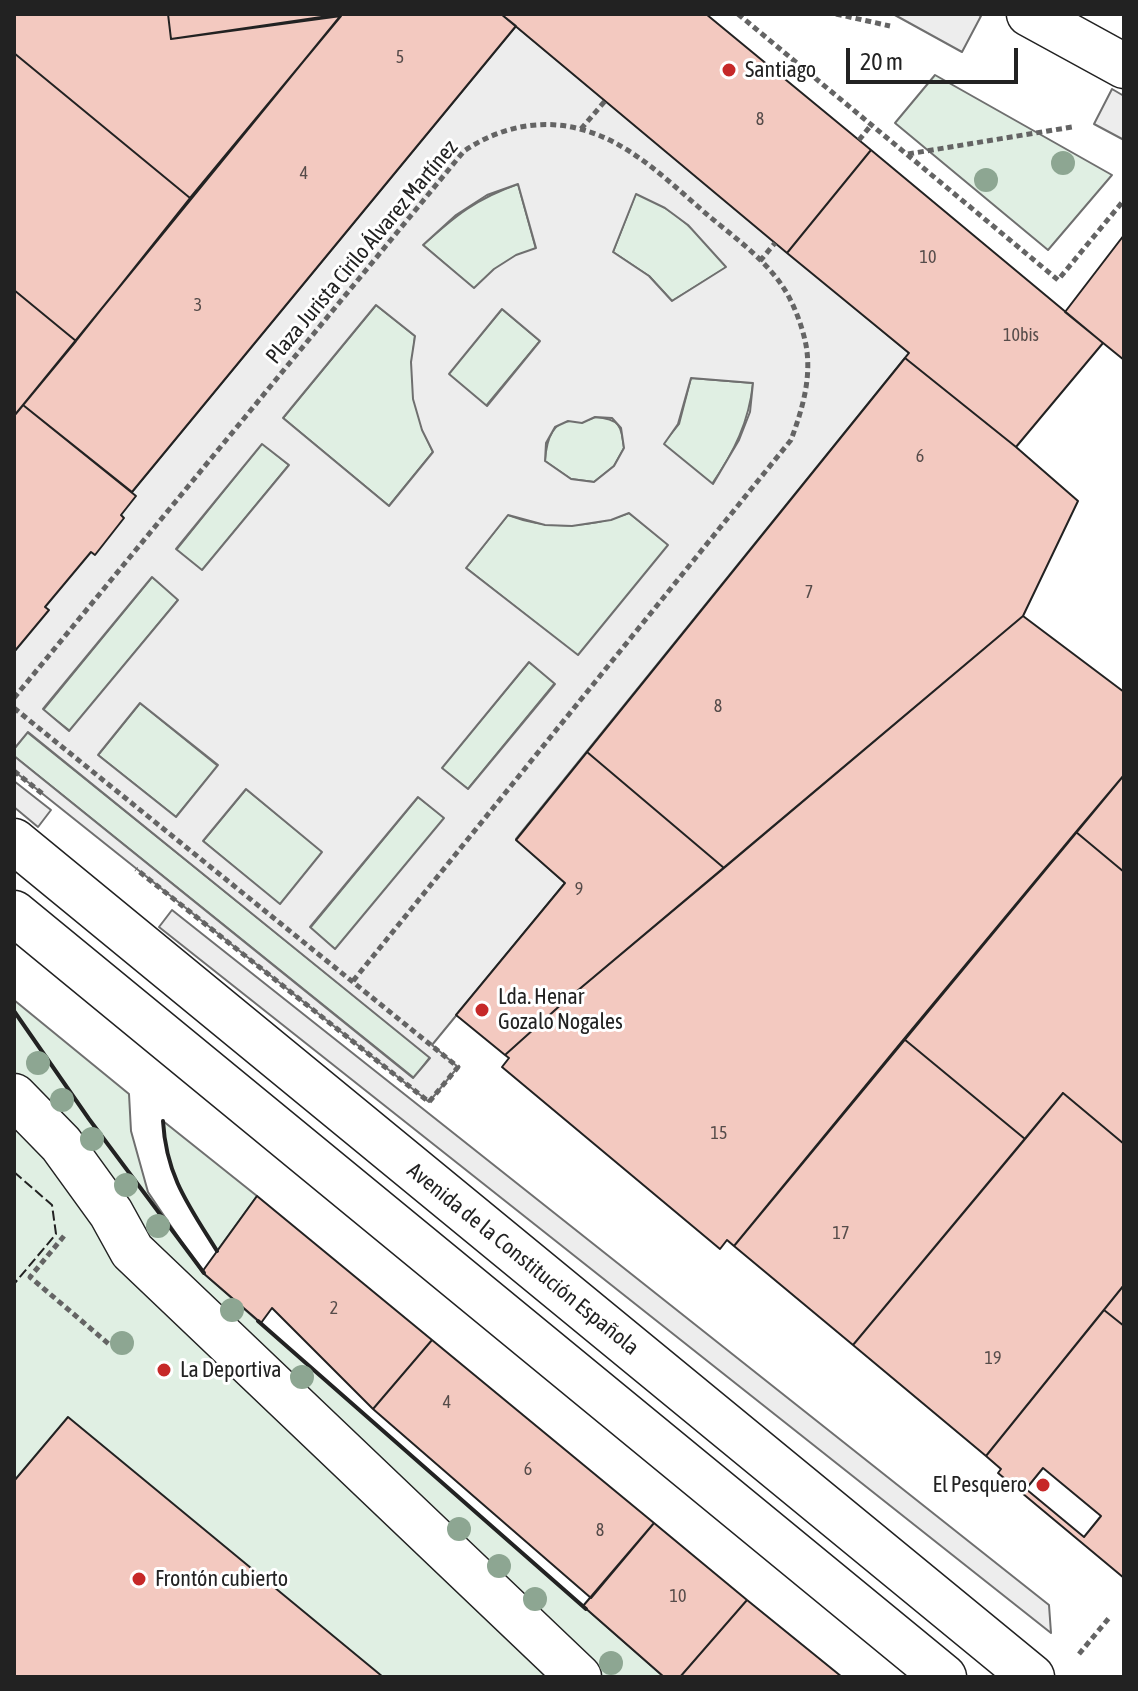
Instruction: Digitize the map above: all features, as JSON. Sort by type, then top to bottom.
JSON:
[{"type":"main road","points":[[1029,14],[1124,66]]},
{"type":"main road","name":"Avenida de la Constitución Española","points":[[14,841],[1052,1671]]},
{"type":"main road","points":[[14,913],[944,1677]]},
{"type":"main road","points":[[14,1096],[61,1144],[111,1213],[132,1251],[579,1677]]},
{"type":"path","points":[[738,14],[1058,280],[1124,200]]},
{"type":"path","points":[[836,14],[890,26]]},
{"type":"path","points":[[581,129],[605,101]]},
{"type":"path","name":"Plaza Jurista Cirilo Álvarez Martínez","points":[[14,698],[464,151],[481,139],[516,127],[547,124],[581,129],[608,140],[640,159],[760,261],[781,283],[792,304],[806,347],[808,371],[791,440],[353,981]]},
{"type":"path","points":[[859,140],[872,124]]},
{"type":"path","points":[[908,154],[1072,127]]},
{"type":"path","points":[[760,261],[775,243]]},
{"type":"path","points":[[14,708],[458,1067],[429,1102],[136,868]]},
{"type":"path","points":[[14,771],[51,800]]},
{"type":"path","points":[[30,1277],[110,1345]]},
{"type":"path","points":[[1052,1671],[1109,1618]]},
{"type":"green space","points":[[935,75],[1112,175],[1048,250],[895,123]]},
{"type":"green space","points":[[518,184],[536,249],[502,264],[474,289],[423,245],[467,209]]},
{"type":"green space","points":[[636,193],[663,206],[686,224],[727,267],[672,301],[649,276],[613,252]]},
{"type":"green space","points":[[376,305],[415,336],[412,367],[414,396],[433,452],[389,506],[283,418]]},
{"type":"green space","points":[[502,309],[540,341],[486,406],[448,374]]},
{"type":"green space","points":[[691,378],[753,383],[739,436],[712,484],[663,444],[679,424]]},
{"type":"green space","points":[[595,417],[610,419],[620,429],[624,448],[614,466],[594,482],[571,479],[545,461],[548,442],[558,425]]},
{"type":"green space","points":[[262,443],[289,465],[202,571],[176,550]]},
{"type":"green space","points":[[629,513],[669,545],[578,656],[466,568],[508,515],[538,523],[568,525],[599,522]]},
{"type":"green space","points":[[152,577],[179,599],[70,731],[43,710]]},
{"type":"green space","points":[[529,662],[555,683],[468,789],[441,768]]},
{"type":"green space","points":[[140,703],[218,766],[176,817],[98,755]]},
{"type":"green space","points":[[27,732],[430,1057],[414,1078],[14,756],[14,749]]},
{"type":"green space","points":[[246,789],[323,852],[280,905],[203,841]]},
{"type":"green space","points":[[418,797],[445,818],[336,950],[310,928]]},
{"type":"green space","name":"La Deportiva","points":[[14,1000],[129,1094],[131,1131],[148,1192],[202,1272],[664,1677],[14,1677]]},
{"type":"green space","points":[[163,1121],[257,1196],[217,1251],[188,1205],[174,1174]]},
{"type":"shaded area","points":[[893,14],[977,14],[981,16],[962,52]]},
{"type":"shaded area","points":[[516,26],[909,353],[516,839],[565,883],[432,1045],[458,1067],[429,1102],[14,771],[14,756],[413,1078],[430,1058],[28,732],[14,749],[14,635]],"holes":[[[518,184],[536,248],[516,255],[494,269],[474,288],[423,245],[456,215],[487,195]],[[636,194],[665,208],[688,225],[726,267],[672,301],[649,276],[613,252]],[[376,305],[415,336],[411,362],[413,399],[422,430],[433,452],[389,506],[283,418]],[[502,309],[540,341],[487,406],[449,374]],[[691,378],[753,383],[750,412],[739,440],[713,484],[664,444],[678,424]],[[595,417],[612,418],[621,428],[624,448],[614,466],[594,482],[571,479],[545,461],[546,443],[555,427],[568,421],[582,423]],[[262,444],[289,465],[202,570],[176,549]],[[629,513],[668,545],[578,655],[466,568],[508,515],[545,525],[572,526],[611,520]],[[152,577],[178,600],[69,731],[43,709]],[[529,662],[555,684],[468,789],[442,768]],[[140,703],[218,765],[176,817],[98,755]],[[246,789],[322,852],[280,904],[203,841]],[[418,797],[444,818],[335,949],[310,927]]]},
{"type":"shaded area","points":[[1112,89],[1124,96],[1124,140],[1094,124]]},
{"type":"shaded area","points":[[14,781],[51,810],[38,827],[14,807]]},
{"type":"shaded area","points":[[172,910],[1049,1605],[1051,1633],[159,927]]},
{"type":"building","points":[[14,14],[168,14],[171,39],[341,16],[190,198],[14,53]]},
{"type":"building","points":[[168,14],[342,14],[171,39]]},
{"type":"building","points":[[342,14],[501,14],[516,26],[132,492],[23,405]]},
{"type":"building","points":[[501,14],[706,14],[871,150],[787,253]]},
{"type":"building","points":[[14,53],[190,198],[76,341],[14,290]]},
{"type":"building","points":[[871,150],[1103,343],[1016,447],[905,358],[909,353],[787,253]]},
{"type":"building","points":[[1124,235],[1124,360],[1065,312]]},
{"type":"building","points":[[14,290],[76,341],[14,416]]},
{"type":"building","points":[[905,358],[1078,501],[1023,616],[724,868],[587,752]]},
{"type":"building","points":[[23,405],[136,496],[121,515],[124,518],[95,555],[91,552],[45,607],[49,610],[14,652],[14,416]]},
{"type":"building","points":[[1023,616],[1124,692],[1124,775],[734,1246],[727,1240],[720,1249],[502,1067],[509,1058],[505,1055]]},
{"type":"building","points":[[587,752],[724,868],[505,1055],[456,1015],[565,883],[516,840]]},
{"type":"building","points":[[1124,775],[1124,872],[1076,832]]},
{"type":"building","points":[[1076,832],[1124,872],[1124,1144],[1063,1093],[1025,1139],[904,1039]]},
{"type":"building","points":[[904,1039],[1025,1139],[853,1345],[734,1246]]},
{"type":"building","points":[[1063,1093],[1124,1144],[1124,1285],[986,1456],[853,1345]]},
{"type":"building","points":[[257,1196],[432,1340],[373,1409],[272,1308],[261,1323],[202,1272]]},
{"type":"building","points":[[1124,1285],[1124,1326],[1104,1310]]},
{"type":"building","points":[[1104,1310],[1124,1326],[1124,1578],[998,1473],[1001,1469],[986,1456]]},
{"type":"building","points":[[432,1340],[654,1523],[591,1598],[373,1409]]},
{"type":"building","name":"Frontón cubierto","points":[[68,1417],[383,1677],[14,1677],[14,1481]]},
{"type":"building","points":[[1043,1468],[1101,1516],[1084,1537],[1026,1489]]},
{"type":"building","points":[[654,1523],[747,1600],[680,1677],[664,1677],[583,1606]]},
{"type":"building","points":[[747,1600],[842,1677],[680,1677]]},
{"type":"fence","points":[[14,1172],[52,1205],[56,1234],[14,1284]]},
{"type":"wall","points":[[14,1011],[89,1119],[204,1273]]},
{"type":"wall","points":[[163,1121],[174,1174],[188,1205],[217,1251]]},
{"type":"wall","points":[[258,1321],[586,1609]]},
{"type":"place","name":"Santiago","points":[[729,70]]},
{"type":"place","name":"Lda. Henar Gozalo Nogales","points":[[482,1010]]},
{"type":"place","name":"La Deportiva","points":[[164,1370]]},
{"type":"place","name":"El Pesquero","points":[[1043,1485]]},
{"type":"place","name":"Frontón cubierto","points":[[139,1579]]}]
